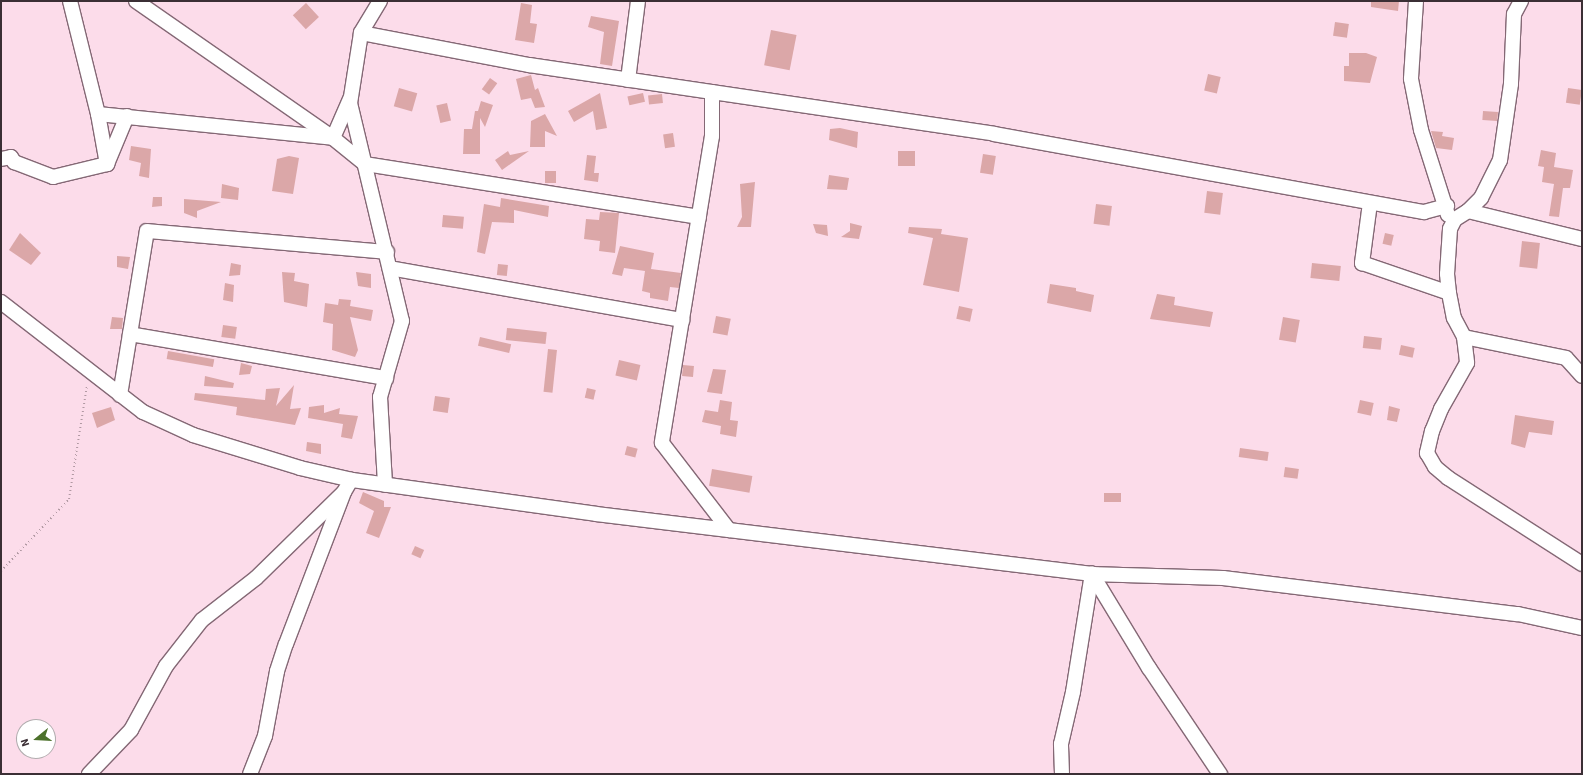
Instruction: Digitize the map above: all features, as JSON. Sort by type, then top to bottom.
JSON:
[{"type":"street","points":[[70,1],[98,114],[107,164]]},
{"type":"street","points":[[136,1],[333,138],[365,164],[699,217]]},
{"type":"street","points":[[333,138],[351,98],[361,33],[380,1]]},
{"type":"street","points":[[628,80],[638,1]]},
{"type":"street","points":[[1416,1],[1411,78],[1422,130],[1447,206],[1450,229],[1447,274],[1449,293],[1454,318],[1464,337],[1467,363],[1435,424],[1427,453],[1435,468],[1448,478],[1582,564]]},
{"type":"street","points":[[1450,229],[1455,219],[1468,211],[1481,198],[1500,160],[1511,84],[1514,14],[1521,1]]},
{"type":"street","points":[[361,33],[529,65],[994,134],[1424,212],[1447,206]]},
{"type":"street","points":[[712,92],[712,136],[662,443],[729,530]]},
{"type":"street","points":[[351,98],[402,321],[380,397],[385,485]]},
{"type":"street","points":[[98,114],[333,138]]},
{"type":"street","points":[[107,164],[127,116]]},
{"type":"street","points":[[1,158],[11,157],[14,162],[53,177],[107,164]]},
{"type":"street","points":[[1370,203],[1362,263],[1449,293]]},
{"type":"street","points":[[1468,211],[1582,239]]},
{"type":"street","points":[[120,395],[147,231],[387,252]]},
{"type":"street","points":[[390,268],[682,320]]},
{"type":"street","points":[[1,302],[143,412],[193,435],[300,468],[347,486],[385,485],[729,530],[1092,574],[1223,578],[1518,614],[1582,628]]},
{"type":"street","points":[[130,334],[386,378]]},
{"type":"street","points":[[1464,337],[1566,358],[1582,376]]},
{"type":"street","points":[[89,774],[131,730],[166,666],[202,620],[256,578],[347,486]]},
{"type":"street","points":[[250,774],[265,736],[277,671],[286,644],[347,486]]},
{"type":"street","points":[[1062,774],[1061,744],[1073,692],[1092,574]]},
{"type":"street","points":[[1092,574],[1149,668],[1220,774]]},
{"type":"path","points":[[1,571],[68,499],[90,372]]},
{"type":"building","points":[[1371,1],[1399,1],[1398,11],[1371,7]]},
{"type":"building","points":[[306,3],[319,17],[306,29],[293,15]]},
{"type":"building","points":[[521,3],[532,5],[530,23],[537,24],[534,43],[515,40]]},
{"type":"building","points":[[591,16],[619,21],[612,66],[600,64],[604,32],[588,27]]},
{"type":"building","points":[[1335,22],[1349,24],[1347,38],[1333,36]]},
{"type":"building","points":[[771,30],[797,35],[790,70],[764,65]]},
{"type":"building","points":[[1349,53],[1366,53],[1377,57],[1370,83],[1344,81],[1344,66],[1349,66]]},
{"type":"building","points":[[1208,74],[1221,77],[1217,93],[1204,91]]},
{"type":"building","points":[[531,75],[535,90],[538,88],[545,107],[535,108],[531,98],[521,100],[516,79]]},
{"type":"building","points":[[490,78],[497,83],[489,95],[482,89]]},
{"type":"building","points":[[399,88],[417,93],[412,112],[394,106]]},
{"type":"building","points":[[1568,88],[1582,90],[1580,105],[1566,103]]},
{"type":"building","points":[[600,93],[607,128],[596,130],[593,111],[574,122],[568,111]]},
{"type":"building","points":[[643,93],[645,102],[629,105],[627,97]]},
{"type":"building","points":[[662,94],[663,103],[649,104],[648,95]]},
{"type":"building","points":[[481,101],[493,105],[485,127],[480,118],[480,154],[463,154],[464,129],[472,129],[475,111],[478,111]]},
{"type":"building","points":[[447,103],[451,121],[440,123],[436,105]]},
{"type":"building","points":[[1483,111],[1498,112],[1497,121],[1482,120]]},
{"type":"building","points":[[545,114],[557,136],[545,131],[545,147],[530,147],[531,121]]},
{"type":"building","points":[[840,128],[858,132],[857,148],[829,140],[830,129]]},
{"type":"building","points":[[1431,131],[1443,132],[1442,136],[1454,138],[1452,150],[1436,148]]},
{"type":"building","points":[[673,133],[675,147],[665,148],[663,134]]},
{"type":"building","points":[[131,146],[151,149],[149,178],[139,176],[141,163],[129,160]]},
{"type":"building","points":[[1541,150],[1556,153],[1554,167],[1573,170],[1570,188],[1563,188],[1559,217],[1549,216],[1554,184],[1542,182],[1544,167],[1538,166]]},
{"type":"building","points":[[508,151],[510,155],[529,151],[502,170],[495,160]]},
{"type":"building","points":[[898,151],[915,151],[915,166],[898,166]]},
{"type":"building","points":[[983,154],[996,156],[993,175],[980,173]]},
{"type":"building","points":[[587,155],[596,156],[594,173],[599,173],[598,182],[584,180]]},
{"type":"building","points":[[289,156],[299,158],[293,194],[272,191],[277,159]]},
{"type":"building","points":[[545,171],[556,171],[556,183],[545,183]]},
{"type":"building","points":[[829,175],[849,178],[847,190],[827,189]]},
{"type":"building","points":[[755,182],[751,227],[737,227],[742,217],[740,184]]},
{"type":"building","points":[[222,184],[239,188],[238,200],[221,198]]},
{"type":"building","points":[[1207,191],[1223,193],[1220,215],[1204,213]]},
{"type":"building","points":[[153,197],[162,197],[162,206],[152,207]]},
{"type":"building","points":[[501,198],[549,206],[548,217],[514,210],[514,223],[492,222],[485,254],[477,252],[484,204],[500,207]]},
{"type":"building","points":[[184,199],[221,202],[197,211],[197,218],[184,213]]},
{"type":"building","points":[[1096,204],[1112,206],[1109,226],[1094,224]]},
{"type":"building","points":[[600,212],[619,213],[615,253],[599,251],[600,241],[584,239],[586,219],[599,220]]},
{"type":"building","points":[[443,215],[464,217],[463,229],[442,227]]},
{"type":"building","points":[[850,223],[862,226],[859,239],[841,237],[850,231]]},
{"type":"building","points":[[813,224],[827,225],[828,236],[816,233]]},
{"type":"building","points":[[909,227],[942,229],[941,234],[968,238],[959,292],[923,285],[933,238],[908,233]]},
{"type":"building","points":[[20,233],[41,253],[31,265],[9,250]]},
{"type":"building","points":[[1385,233],[1394,235],[1391,246],[1383,244]]},
{"type":"building","points":[[1522,241],[1540,243],[1537,269],[1519,267]]},
{"type":"building","points":[[620,246],[654,253],[651,269],[681,273],[679,288],[670,287],[668,301],[650,298],[650,293],[642,291],[645,271],[624,268],[622,276],[612,274]]},
{"type":"building","points":[[117,256],[130,257],[128,269],[117,267]]},
{"type":"building","points":[[231,263],[241,265],[240,275],[229,276]]},
{"type":"building","points":[[1312,263],[1341,266],[1339,281],[1310,278]]},
{"type":"building","points":[[498,264],[508,265],[507,276],[497,275]]},
{"type":"building","points":[[282,272],[295,273],[294,281],[309,284],[307,307],[284,302]]},
{"type":"building","points":[[356,272],[371,274],[371,288],[358,286]]},
{"type":"building","points":[[225,283],[234,285],[233,302],[223,300]]},
{"type":"building","points":[[1050,284],[1076,288],[1076,291],[1094,295],[1091,312],[1047,303]]},
{"type":"building","points":[[1157,294],[1175,297],[1174,305],[1213,312],[1210,327],[1150,319]]},
{"type":"building","points":[[339,299],[351,300],[350,306],[373,310],[371,321],[350,317],[358,350],[355,357],[332,350],[333,324],[323,322],[325,303],[338,305]]},
{"type":"building","points":[[959,306],[973,309],[970,322],[956,319]]},
{"type":"building","points":[[716,316],[731,319],[727,336],[713,333]]},
{"type":"building","points":[[112,317],[123,318],[122,329],[110,329]]},
{"type":"building","points":[[1283,317],[1300,320],[1296,343],[1279,340]]},
{"type":"building","points":[[223,325],[237,327],[235,339],[221,337]]},
{"type":"building","points":[[507,328],[547,332],[546,344],[506,340]]},
{"type":"building","points":[[1364,336],[1382,338],[1381,350],[1363,348]]},
{"type":"building","points":[[480,337],[511,344],[509,353],[478,346]]},
{"type":"building","points":[[1401,345],[1415,348],[1413,358],[1399,355]]},
{"type":"building","points":[[548,349],[557,350],[552,393],[544,392]]},
{"type":"building","points":[[168,351],[214,359],[213,367],[167,359]]},
{"type":"building","points":[[619,360],[640,365],[637,381],[615,376]]},
{"type":"building","points":[[241,363],[252,366],[250,374],[239,375]]},
{"type":"building","points":[[683,365],[694,366],[693,377],[682,376]]},
{"type":"building","points":[[713,369],[726,370],[722,394],[707,392]]},
{"type":"building","points":[[205,376],[234,383],[233,388],[204,386]]},
{"type":"building","points":[[294,385],[290,409],[301,408],[295,425],[236,415],[237,407],[194,400],[195,393],[265,400],[266,389],[280,388],[276,406]]},
{"type":"building","points":[[587,388],[596,390],[594,400],[585,398]]},
{"type":"building","points":[[435,396],[450,398],[448,413],[433,411]]},
{"type":"building","points":[[720,400],[732,402],[730,420],[738,421],[736,437],[720,434],[721,426],[702,422],[705,410],[718,412]]},
{"type":"building","points":[[1360,400],[1374,403],[1371,416],[1357,413]]},
{"type":"building","points":[[324,405],[324,413],[340,408],[339,414],[358,416],[352,439],[341,437],[343,424],[308,418],[309,407]]},
{"type":"building","points":[[1389,406],[1400,409],[1397,422],[1387,420]]},
{"type":"building","points":[[111,407],[115,420],[97,428],[92,413]]},
{"type":"building","points":[[1515,415],[1554,421],[1552,435],[1529,432],[1525,448],[1511,444]]},
{"type":"building","points":[[307,442],[321,444],[321,454],[306,451]]},
{"type":"building","points":[[627,446],[638,449],[635,458],[625,455]]},
{"type":"building","points":[[1240,448],[1269,452],[1267,461],[1239,457]]},
{"type":"building","points":[[1285,467],[1299,469],[1297,479],[1284,477]]},
{"type":"building","points":[[712,469],[752,476],[749,493],[709,486]]},
{"type":"building","points":[[363,492],[384,501],[384,507],[391,507],[379,538],[366,533],[374,511],[359,503]]},
{"type":"building","points":[[1104,493],[1121,493],[1121,502],[1104,502]]},
{"type":"building","points":[[415,546],[424,550],[420,558],[411,554]]}]
